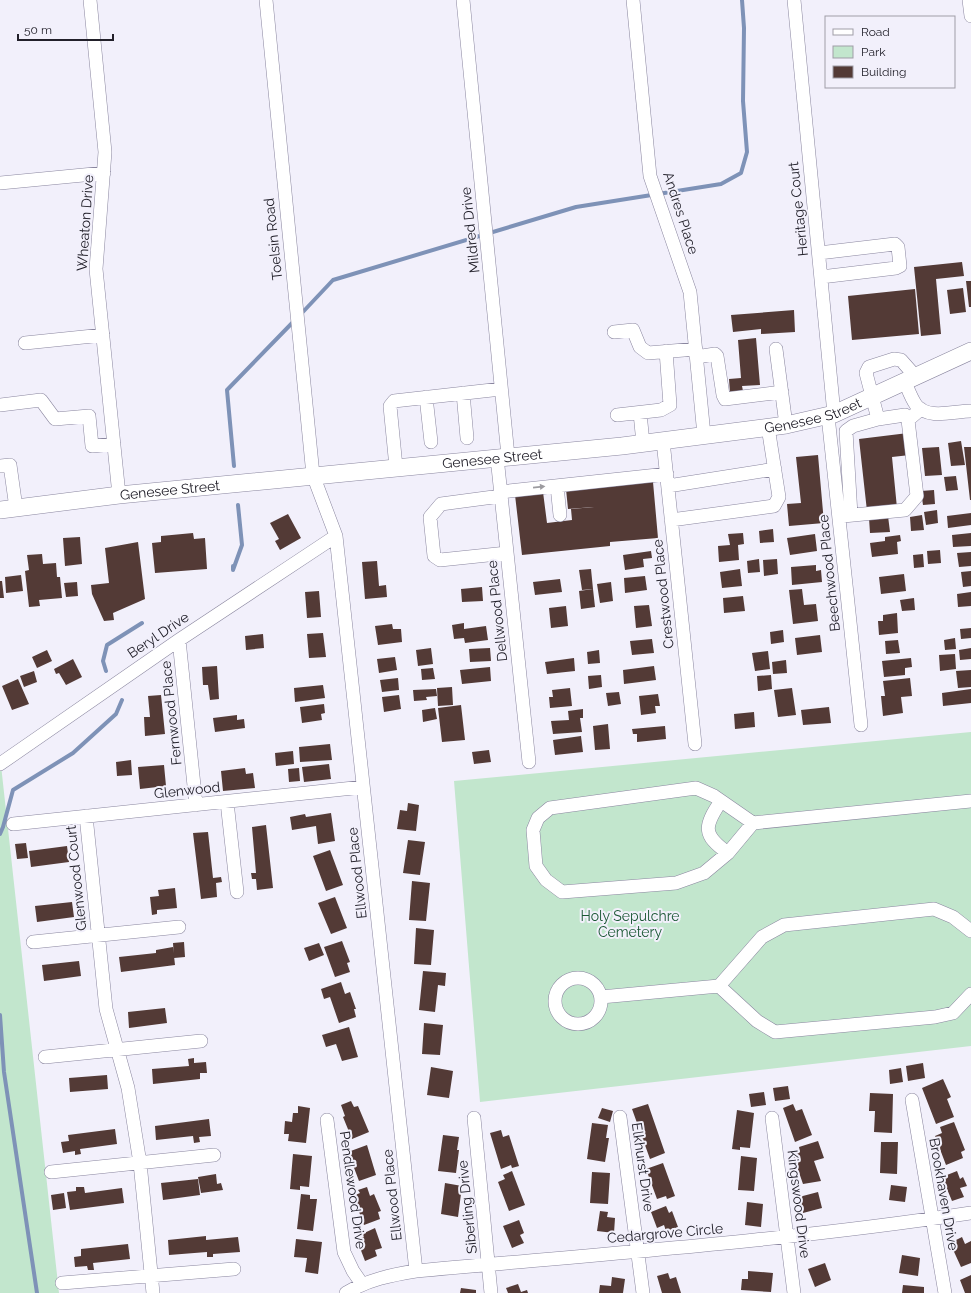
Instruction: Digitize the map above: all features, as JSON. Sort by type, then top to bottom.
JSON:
[{"type":"main road","name":"Genesee Street","points":[[8,509],[119,495],[663,441],[786,425],[831,415],[971,351]]},
{"type":"street","name":"Wheaton Drive","points":[[90,0],[105,152],[96,269],[119,495]]},
{"type":"street","name":"Toelsin Road","points":[[266,0],[313,475]]},
{"type":"street","name":"Mildred Drive","points":[[463,0],[502,389],[502,457]]},
{"type":"street","name":"Andres Place","points":[[632,0],[650,176],[690,292],[704,435]]},
{"type":"street","name":"Heritage Court","points":[[794,0],[819,253],[831,415]]},
{"type":"street","points":[[970,0],[971,16]]},
{"type":"street","points":[[0,183],[104,173]]},
{"type":"street","points":[[819,253],[894,244],[898,248],[900,266],[896,268],[821,276]]},
{"type":"street","points":[[614,332],[633,330],[640,348],[648,353],[666,351],[715,354],[717,356],[723,395],[725,399],[782,392]]},
{"type":"street","points":[[25,343],[103,335]]},
{"type":"street","points":[[776,349],[786,425]]},
{"type":"street","points":[[617,415],[661,410],[670,405],[666,351]]},
{"type":"street","points":[[878,419],[866,373],[869,367],[894,359],[901,360],[910,379],[916,404],[921,409],[930,413],[971,411]]},
{"type":"street","points":[[396,467],[390,406],[394,401],[502,389]]},
{"type":"street","points":[[463,393],[467,438]]},
{"type":"street","points":[[426,397],[431,442]]},
{"type":"street","points":[[0,405],[41,400],[55,419],[89,416],[92,446],[114,444]]},
{"type":"street","points":[[908,420],[921,409]]},
{"type":"street","points":[[640,413],[643,443]]},
{"type":"street","name":"Beechwood Place","points":[[831,415],[845,516],[861,725]]},
{"type":"street","points":[[905,415],[908,420],[917,496],[906,510],[845,516],[846,431],[853,426],[878,419],[905,415]]},
{"type":"street","points":[[671,520],[774,506],[779,497],[768,427]]},
{"type":"street","name":"Crestwood Place","points":[[663,441],[695,744]]},
{"type":"street","name":"Dellwood Place","points":[[502,457],[501,494],[529,762]]},
{"type":"street","points":[[0,466],[10,465],[8,509]]},
{"type":"street","points":[[507,553],[440,560],[434,556],[430,517],[441,504],[557,486],[667,480],[775,469]]},
{"type":"street","name":"Ellwood Place","points":[[313,475],[336,536],[416,1271]]},
{"type":"street","points":[[557,486],[560,515]]},
{"type":"street","name":"Beryl Drive","points":[[0,764],[179,640],[336,536]]},
{"type":"street","name":"Fernwood Place","points":[[179,640],[196,805]]},
{"type":"street","name":"Glenwood","points":[[13,824],[364,787]]},
{"type":"street","points":[[753,823],[728,853],[704,874],[676,883],[562,892],[546,880],[536,866],[532,830],[538,818],[550,808],[696,788],[722,801],[753,823],[971,800]]},
{"type":"street","points":[[722,801],[710,818],[707,830],[714,843],[728,853]]},
{"type":"street","points":[[227,802],[237,892]]},
{"type":"street","name":"Glenwood Court","points":[[86,816],[106,1009],[128,1088],[140,1163],[153,1293]]},
{"type":"street","points":[[601,997],[719,986],[762,937],[784,925],[934,909],[953,917],[971,931]]},
{"type":"street","name":"Glenwood Court","points":[[33,942],[179,927]]},
{"type":"street","points":[[719,986],[757,1021],[775,1032],[928,1018],[953,1013],[971,994]]},
{"type":"street","points":[[45,1057],[202,1041]]},
{"type":"street","name":"Brookhaven Drive","points":[[912,1100],[945,1293]]},
{"type":"street","name":"Elkhurst Drive","points":[[620,1117],[639,1252],[643,1293]]},
{"type":"street","name":"Siberling Drive","points":[[474,1118],[491,1293]]},
{"type":"street","name":"Kingswood Drive","points":[[772,1118],[794,1293]]},
{"type":"street","name":"Pendlewood Drive","points":[[327,1120],[344,1252],[353,1271],[353,1290]]},
{"type":"street","points":[[51,1172],[214,1155]]},
{"type":"street","name":"Cedargrove Circle","points":[[353,1290],[397,1274],[416,1271],[787,1238],[971,1213]]},
{"type":"street","points":[[62,1284],[234,1269]]},
{"type":"green space","name":"Holy Sepulchre Cemetery","points":[[971,732],[971,1046],[480,1102],[454,781]]},
{"type":"green space","points":[[0,756],[59,1293],[0,1293]]},
{"type":"building","points":[[962,262],[964,276],[936,279],[941,334],[921,336],[914,267]]},
{"type":"building","points":[[966,281],[971,281],[971,307],[969,307]]},
{"type":"building","points":[[963,288],[966,312],[950,314],[947,290]]},
{"type":"building","points":[[915,289],[919,334],[852,340],[848,296]]},
{"type":"building","points":[[794,310],[795,332],[761,334],[761,329],[733,332],[731,315]]},
{"type":"building","points":[[756,338],[760,385],[742,386],[743,391],[730,393],[729,379],[741,378],[738,340]]},
{"type":"building","points":[[908,433],[910,455],[892,457],[897,508],[867,511],[859,439]]},
{"type":"building","points":[[961,441],[965,465],[951,466],[948,443]]},
{"type":"building","points":[[939,447],[942,475],[925,476],[922,448]]},
{"type":"building","points":[[964,447],[971,447],[971,500],[970,500]]},
{"type":"building","points":[[818,455],[824,523],[789,526],[787,504],[801,503],[796,457]]},
{"type":"building","points":[[956,476],[958,490],[946,491],[944,477]]},
{"type":"building","points":[[653,482],[658,538],[610,542],[610,546],[522,555],[515,495],[543,492],[547,523],[572,520],[571,509],[594,507],[568,509],[566,489]]},
{"type":"building","points":[[934,490],[935,504],[923,505],[921,491]]},
{"type":"building","points":[[937,510],[938,523],[926,525],[924,512]]},
{"type":"building","points":[[971,513],[971,525],[948,528],[947,516]]},
{"type":"building","points":[[288,514],[301,538],[280,550],[275,541],[279,539],[270,523]]},
{"type":"building","points":[[922,515],[924,530],[911,531],[910,517]]},
{"type":"building","points":[[888,516],[890,532],[870,533],[869,518]]},
{"type":"building","points":[[773,529],[774,542],[760,543],[759,531]]},
{"type":"building","points":[[193,533],[194,539],[205,538],[207,569],[155,573],[152,543],[161,542],[161,536]]},
{"type":"building","points":[[743,533],[744,544],[738,545],[739,560],[719,562],[718,546],[730,545],[728,534]]},
{"type":"building","points":[[971,533],[971,546],[953,547],[952,535]]},
{"type":"building","points":[[815,534],[817,551],[790,555],[787,538]]},
{"type":"building","points":[[900,535],[901,541],[897,542],[898,554],[872,557],[870,543],[885,541],[885,537]]},
{"type":"building","points":[[80,537],[82,564],[65,566],[63,538]]},
{"type":"building","points":[[138,542],[145,599],[113,613],[114,620],[104,621],[92,594],[91,585],[109,583],[105,548]]},
{"type":"building","points":[[940,550],[941,563],[928,564],[927,551]]},
{"type":"building","points":[[651,551],[652,558],[643,559],[644,567],[625,570],[623,555]]},
{"type":"building","points":[[971,552],[971,566],[959,567],[957,553]]},
{"type":"building","points":[[42,554],[43,564],[56,563],[57,577],[60,577],[62,598],[39,600],[40,606],[29,607],[25,571],[29,570],[27,555]]},
{"type":"building","points":[[923,554],[924,567],[914,568],[913,555]]},
{"type":"building","points":[[759,559],[760,572],[748,573],[747,561]]},
{"type":"building","points":[[777,559],[778,574],[764,576],[763,560]]},
{"type":"building","points":[[377,561],[379,586],[386,585],[387,597],[365,599],[362,562]]},
{"type":"building","points":[[816,565],[816,571],[821,570],[822,582],[792,585],[791,567]]},
{"type":"building","points":[[591,569],[593,589],[582,590],[579,570]]},
{"type":"building","points":[[740,569],[742,586],[722,588],[720,572]]},
{"type":"building","points":[[971,571],[971,586],[963,587],[961,572]]},
{"type":"building","points":[[904,574],[906,591],[881,594],[879,577]]},
{"type":"building","points":[[21,575],[23,591],[6,593],[5,577]]},
{"type":"building","points":[[645,576],[647,590],[625,593],[624,578]]},
{"type":"building","points":[[560,579],[562,592],[535,595],[533,582]]},
{"type":"building","points":[[0,581],[2,581],[4,598],[0,598]]},
{"type":"building","points":[[77,582],[78,596],[66,597],[64,583]]},
{"type":"building","points":[[611,582],[613,601],[600,603],[597,584]]},
{"type":"building","points":[[482,587],[483,601],[462,602],[461,589]]},
{"type":"building","points":[[593,589],[595,607],[581,609],[579,591]]},
{"type":"building","points":[[802,589],[804,605],[816,604],[818,621],[793,624],[789,590]]},
{"type":"building","points":[[319,591],[321,617],[307,618],[305,592]]},
{"type":"building","points":[[971,592],[971,606],[958,607],[957,594]]},
{"type":"building","points":[[743,596],[745,611],[724,613],[723,598]]},
{"type":"building","points":[[914,598],[915,610],[902,611],[900,600]]},
{"type":"building","points":[[649,605],[652,626],[636,628],[634,606]]},
{"type":"building","points":[[566,606],[568,626],[551,628],[549,608]]},
{"type":"building","points":[[897,613],[898,633],[879,635],[878,621],[883,621],[883,615]]},
{"type":"building","points":[[464,623],[464,629],[486,626],[488,640],[465,643],[464,638],[454,639],[452,625]]},
{"type":"building","points":[[392,624],[393,629],[401,629],[402,642],[378,645],[375,626]]},
{"type":"building","points":[[971,628],[971,638],[961,639],[960,629]]},
{"type":"building","points":[[783,630],[784,642],[771,644],[770,632]]},
{"type":"building","points":[[323,633],[326,657],[309,658],[307,634]]},
{"type":"building","points":[[263,634],[264,648],[246,650],[245,636]]},
{"type":"building","points":[[820,635],[822,652],[797,655],[795,638]]},
{"type":"building","points":[[955,638],[956,649],[945,650],[944,640]]},
{"type":"building","points":[[652,639],[654,653],[632,655],[630,641]]},
{"type":"building","points":[[898,640],[900,653],[886,654],[885,641]]},
{"type":"building","points":[[431,648],[433,664],[418,666],[416,650]]},
{"type":"building","points":[[490,648],[491,661],[470,662],[469,649]]},
{"type":"building","points":[[971,648],[971,659],[960,660],[959,650]]},
{"type":"building","points":[[47,650],[52,661],[37,668],[32,657]]},
{"type":"building","points":[[599,650],[600,663],[588,664],[587,652]]},
{"type":"building","points":[[768,651],[770,669],[755,671],[752,653]]},
{"type":"building","points":[[955,654],[956,669],[940,671],[939,655]]},
{"type":"building","points":[[395,657],[397,670],[379,673],[377,659]]},
{"type":"building","points":[[574,658],[575,671],[547,674],[545,662]]},
{"type":"building","points":[[911,658],[912,667],[905,668],[905,675],[884,677],[882,661]]},
{"type":"building","points":[[73,659],[82,677],[66,685],[59,673],[56,674],[54,669]]},
{"type":"building","points":[[786,660],[787,673],[773,674],[772,662]]},
{"type":"building","points":[[217,666],[219,699],[210,700],[208,685],[203,685],[202,667]]},
{"type":"building","points":[[654,666],[656,680],[624,684],[623,670]]},
{"type":"building","points":[[490,667],[491,681],[462,684],[460,670]]},
{"type":"building","points":[[433,668],[435,679],[422,680],[421,669]]},
{"type":"building","points":[[971,670],[971,687],[958,688],[956,671]]},
{"type":"building","points":[[34,671],[37,682],[24,687],[20,676]]},
{"type":"building","points":[[601,675],[602,687],[589,689],[588,676]]},
{"type":"building","points":[[771,675],[772,689],[758,691],[757,676]]},
{"type":"building","points":[[398,678],[399,690],[382,692],[380,680]]},
{"type":"building","points":[[910,678],[912,696],[901,697],[903,713],[883,716],[881,696],[885,696],[883,681]]},
{"type":"building","points":[[18,679],[29,704],[12,710],[2,686]]},
{"type":"building","points":[[323,685],[325,698],[295,702],[294,688]]},
{"type":"building","points":[[452,687],[453,705],[438,706],[437,688]]},
{"type":"building","points":[[570,688],[572,706],[550,708],[549,697],[553,697],[552,690]]},
{"type":"building","points":[[792,688],[796,715],[778,717],[774,690]]},
{"type":"building","points":[[436,689],[437,696],[426,697],[427,700],[414,701],[413,690]]},
{"type":"building","points":[[971,689],[971,703],[943,706],[942,693]]},
{"type":"building","points":[[619,692],[621,704],[608,706],[606,693]]},
{"type":"building","points":[[658,694],[660,706],[655,706],[656,713],[641,715],[639,696]]},
{"type":"building","points":[[161,695],[165,734],[145,736],[144,717],[150,717],[148,696]]},
{"type":"building","points":[[399,695],[401,709],[384,712],[382,697]]},
{"type":"building","points":[[324,704],[325,713],[321,714],[322,720],[302,723],[300,707]]},
{"type":"building","points":[[461,705],[465,740],[442,742],[438,708]]},
{"type":"building","points":[[829,707],[831,723],[803,725],[801,710]]},
{"type":"building","points":[[435,708],[437,719],[423,722],[422,710]]},
{"type":"building","points":[[583,709],[583,718],[580,718],[582,732],[553,734],[551,721],[569,720],[568,711]]},
{"type":"building","points":[[754,712],[755,727],[735,729],[734,714]]},
{"type":"building","points":[[237,715],[237,720],[244,719],[245,728],[215,732],[213,718]]},
{"type":"building","points":[[608,724],[610,749],[595,750],[593,726]]},
{"type":"building","points":[[665,726],[666,739],[637,742],[637,734],[633,734],[632,729]]},
{"type":"building","points":[[581,736],[583,752],[555,755],[553,740]]},
{"type":"building","points":[[330,744],[332,760],[300,762],[299,747]]},
{"type":"building","points":[[489,750],[491,762],[474,764],[472,752]]},
{"type":"building","points":[[293,751],[294,764],[276,766],[275,753]]},
{"type":"building","points":[[131,760],[132,775],[117,776],[116,762]]},
{"type":"building","points":[[329,764],[331,779],[304,782],[302,767]]},
{"type":"building","points":[[164,765],[166,786],[140,789],[138,767]]},
{"type":"building","points":[[245,768],[246,774],[253,773],[255,788],[223,791],[221,771]]},
{"type":"building","points":[[299,768],[300,781],[289,782],[288,769]]},
{"type":"building","points":[[408,803],[419,805],[416,831],[397,829],[400,810],[407,811]]},
{"type":"building","points":[[331,813],[335,841],[318,844],[316,826],[292,830],[290,817],[305,814],[306,817]]},
{"type":"building","points":[[266,825],[273,888],[257,890],[256,879],[252,879],[251,873],[256,873],[252,827]]},
{"type":"building","points":[[208,832],[213,878],[221,877],[222,882],[216,883],[217,897],[201,899],[193,833]]},
{"type":"building","points":[[408,840],[425,842],[420,875],[403,873]]},
{"type":"building","points":[[26,843],[28,858],[17,859],[15,844]]},
{"type":"building","points":[[67,846],[69,862],[31,867],[29,851]]},
{"type":"building","points":[[330,850],[343,885],[326,891],[313,856]]},
{"type":"building","points":[[412,881],[430,883],[426,921],[409,920]]},
{"type":"building","points":[[175,888],[177,908],[157,910],[157,914],[152,915],[150,897],[159,896],[158,890]]},
{"type":"building","points":[[335,897],[347,928],[331,934],[318,903]]},
{"type":"building","points":[[72,902],[74,917],[37,922],[35,906]]},
{"type":"building","points":[[416,928],[434,930],[431,965],[414,964]]},
{"type":"building","points":[[342,941],[350,962],[347,963],[350,972],[335,977],[324,947]]},
{"type":"building","points":[[184,942],[185,957],[174,958],[173,943]]},
{"type":"building","points":[[319,943],[324,955],[309,961],[304,948]]},
{"type":"building","points":[[173,947],[175,965],[121,972],[119,957],[156,953],[156,950]]},
{"type":"building","points":[[79,961],[81,976],[44,981],[42,965]]},
{"type":"building","points":[[423,971],[446,973],[445,986],[438,985],[435,1012],[419,1010]]},
{"type":"building","points":[[341,982],[345,994],[350,992],[356,1009],[354,1009],[356,1017],[339,1023],[330,997],[324,999],[321,989]]},
{"type":"building","points":[[165,1008],[167,1023],[129,1028],[128,1012]]},
{"type":"building","points":[[424,1023],[443,1025],[440,1055],[422,1054]]},
{"type":"building","points":[[349,1027],[358,1057],[342,1061],[336,1044],[326,1047],[322,1035]]},
{"type":"building","points":[[194,1058],[194,1063],[206,1062],[207,1073],[200,1073],[200,1079],[153,1084],[152,1069],[189,1066],[188,1059]]},
{"type":"building","points":[[923,1063],[925,1078],[908,1081],[906,1066]]},
{"type":"building","points":[[431,1067],[453,1071],[449,1098],[427,1095]]},
{"type":"building","points":[[901,1068],[903,1082],[890,1084],[889,1070]]},
{"type":"building","points":[[107,1075],[108,1089],[70,1092],[69,1078]]},
{"type":"building","points":[[943,1079],[951,1097],[947,1099],[954,1117],[936,1124],[922,1088]]},
{"type":"building","points":[[788,1086],[790,1099],[775,1101],[773,1088]]},
{"type":"building","points":[[764,1092],[766,1105],[751,1107],[749,1094]]},
{"type":"building","points":[[870,1093],[893,1094],[892,1133],[874,1132],[875,1111],[869,1111]]},
{"type":"building","points":[[351,1101],[354,1107],[358,1106],[369,1132],[352,1139],[343,1117],[345,1116],[341,1105]]},
{"type":"building","points":[[648,1104],[665,1153],[650,1159],[632,1109]]},
{"type":"building","points":[[793,1104],[796,1111],[802,1109],[812,1135],[795,1142],[783,1108]]},
{"type":"building","points":[[298,1106],[310,1108],[306,1143],[288,1141],[289,1134],[284,1134],[285,1121],[292,1122],[293,1113],[298,1113]]},
{"type":"building","points":[[602,1108],[613,1111],[610,1122],[598,1118]]},
{"type":"building","points":[[737,1110],[754,1113],[750,1148],[740,1147],[740,1150],[732,1149]]},
{"type":"building","points":[[209,1119],[211,1136],[199,1137],[200,1142],[194,1143],[193,1136],[156,1140],[155,1126]]},
{"type":"building","points":[[954,1122],[965,1150],[961,1152],[963,1158],[946,1165],[935,1136],[942,1133],[940,1127]]},
{"type":"building","points":[[592,1123],[608,1125],[606,1138],[609,1138],[605,1162],[587,1159]]},
{"type":"building","points":[[115,1129],[117,1144],[80,1149],[81,1154],[75,1155],[75,1151],[63,1153],[61,1142],[69,1141],[68,1135]]},
{"type":"building","points":[[501,1130],[503,1137],[509,1135],[519,1166],[512,1168],[511,1165],[501,1169],[490,1133]]},
{"type":"building","points":[[443,1135],[459,1137],[456,1173],[438,1171]]},
{"type":"building","points":[[818,1141],[824,1158],[814,1161],[821,1181],[803,1184],[793,1155],[800,1152],[799,1147]]},
{"type":"building","points":[[881,1142],[898,1142],[897,1174],[880,1173]]},
{"type":"building","points":[[367,1145],[376,1175],[359,1181],[348,1152]]},
{"type":"building","points":[[293,1154],[312,1156],[309,1187],[300,1186],[300,1190],[290,1189]]},
{"type":"building","points":[[741,1156],[757,1158],[754,1191],[738,1190]]},
{"type":"building","points":[[663,1163],[675,1196],[667,1199],[666,1196],[657,1199],[646,1169]]},
{"type":"building","points":[[512,1171],[525,1205],[509,1211],[498,1182],[505,1179],[503,1175]]},
{"type":"building","points":[[957,1171],[960,1179],[963,1177],[967,1186],[960,1188],[964,1197],[952,1201],[942,1177]]},
{"type":"building","points":[[592,1172],[610,1173],[608,1204],[590,1203]]},
{"type":"building","points":[[216,1174],[217,1184],[221,1183],[223,1190],[201,1193],[198,1177]]},
{"type":"building","points":[[198,1179],[200,1195],[163,1200],[161,1183]]},
{"type":"building","points":[[445,1183],[462,1186],[458,1217],[441,1214]]},
{"type":"building","points":[[891,1185],[907,1187],[905,1202],[889,1200]]},
{"type":"building","points":[[76,1187],[84,1187],[85,1193],[122,1188],[124,1203],[70,1210],[67,1192],[76,1191]]},
{"type":"building","points":[[367,1187],[370,1196],[374,1194],[381,1211],[378,1212],[380,1219],[364,1225],[353,1196],[360,1193],[358,1190]]},
{"type":"building","points":[[818,1192],[822,1208],[803,1213],[799,1197]]},
{"type":"building","points":[[64,1193],[66,1208],[53,1210],[51,1195]]},
{"type":"building","points":[[301,1194],[310,1195],[310,1199],[317,1199],[313,1231],[297,1229]]},
{"type":"building","points":[[747,1202],[763,1204],[761,1227],[745,1225]]},
{"type":"building","points":[[666,1206],[669,1213],[672,1211],[678,1227],[666,1231],[664,1225],[657,1228],[651,1212]]},
{"type":"building","points":[[600,1211],[608,1212],[607,1217],[615,1218],[614,1233],[597,1231]]},
{"type":"building","points":[[519,1220],[524,1233],[520,1235],[524,1243],[512,1248],[503,1226]]},
{"type":"building","points":[[375,1228],[382,1248],[375,1250],[377,1256],[365,1261],[357,1240],[364,1237],[362,1234]]},
{"type":"building","points":[[206,1236],[206,1240],[238,1237],[240,1252],[213,1254],[213,1257],[207,1257],[207,1252],[169,1255],[168,1240]]},
{"type":"building","points":[[962,1237],[965,1244],[971,1241],[971,1263],[961,1267],[950,1243]]},
{"type":"building","points":[[296,1239],[322,1242],[318,1274],[305,1272],[307,1258],[294,1257]]},
{"type":"building","points":[[128,1244],[130,1259],[93,1263],[94,1270],[88,1270],[87,1266],[75,1267],[74,1257],[81,1256],[81,1249]]},
{"type":"building","points":[[902,1255],[920,1258],[918,1276],[899,1273]]},
{"type":"building","points":[[825,1263],[831,1280],[815,1287],[808,1269]]},
{"type":"building","points":[[748,1271],[773,1273],[771,1292],[741,1290],[742,1279],[748,1279]]},
{"type":"building","points":[[668,1273],[670,1279],[676,1277],[681,1293],[662,1293],[657,1276]]},
{"type":"building","points":[[971,1275],[971,1293],[965,1293],[960,1280]]},
{"type":"building","points":[[612,1277],[625,1279],[623,1293],[599,1293],[600,1285],[611,1286]]},
{"type":"building","points":[[518,1284],[521,1292],[527,1290],[528,1293],[508,1293],[506,1288]]},
{"type":"building","points":[[903,1285],[924,1287],[924,1293],[902,1293]]},
{"type":"building","points":[[461,1288],[476,1290],[476,1293],[460,1293]]},
{"type":"waterway","points":[[301,314],[333,280],[576,207],[721,184],[741,173],[747,152],[743,101],[744,28],[742,0]]},
{"type":"waterway","points":[[234,466],[227,390],[295,320]]},
{"type":"waterway","points":[[233,566],[233,570],[242,545],[238,505]]},
{"type":"waterway","points":[[106,671],[103,661],[107,645],[142,623]]},
{"type":"waterway","points":[[0,834],[13,790],[73,753],[116,714],[122,700]]},
{"type":"waterway","points":[[0,1015],[4,1072],[37,1293]]}]
